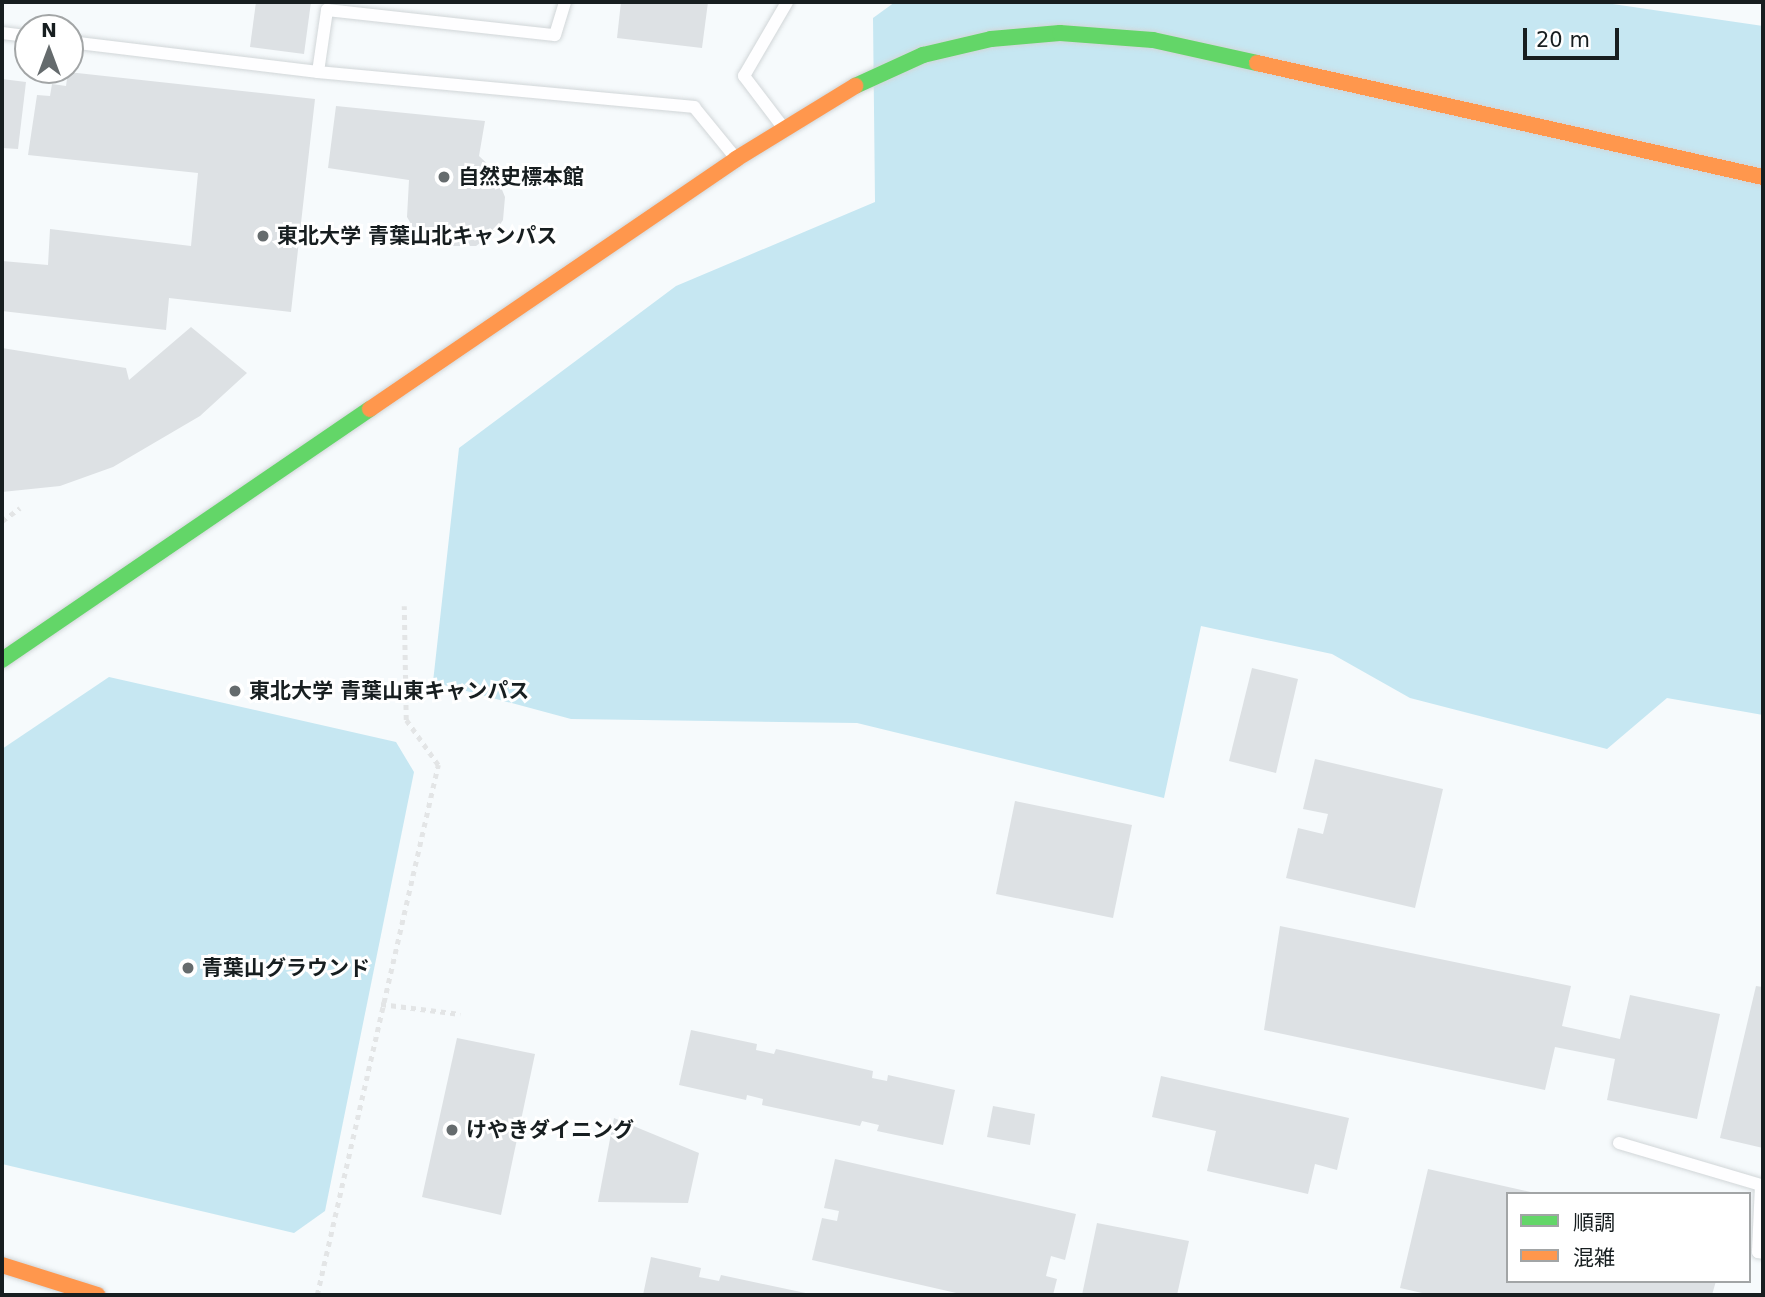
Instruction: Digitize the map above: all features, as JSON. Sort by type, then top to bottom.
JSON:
[{"type":"street","points":[[2,660],[736,159],[856,85],[923,55],[991,39],[1060,33],[1153,40],[1763,177]]},
{"type":"street","points":[[2,1265],[97,1295]]},
{"type":"lane","points":[[318,72],[327,10],[555,35],[565,2]]},
{"type":"lane","points":[[784,129],[744,76],[787,2]]},
{"type":"lane","points":[[84,43],[318,72],[694,107],[736,159]]},
{"type":"lane","points":[[1619,1143],[1761,1185],[1758,1252],[1763,1253]]},
{"type":"path","points":[[2,521],[20,508]]},
{"type":"path","points":[[317,1295],[381,1004],[438,765],[406,720],[404,606]]},
{"type":"path","points":[[381,1004],[460,1014]]},
{"type":"shaded area","points":[[895,2],[1599,2],[1763,26],[1763,715],[1667,698],[1607,749],[1410,698],[1332,654],[1201,626],[1164,798],[857,723],[571,719],[433,682],[459,448],[676,286],[875,202],[873,18]]},
{"type":"shaded area","name":"青葉山グラウンド","points":[[109,677],[396,742],[414,772],[325,1211],[294,1233],[2,1164],[2,749]]},
{"type":"building","points":[[256,2],[311,2],[304,54],[250,47]]},
{"type":"building","points":[[621,2],[708,2],[702,48],[617,38]]},
{"type":"building","points":[[84,74],[315,99],[291,312],[169,298],[166,330],[2,311],[2,261],[48,265],[50,229],[191,246],[198,173],[28,155],[37,95],[50,96],[52,84],[84,84]]},
{"type":"building","points":[[2,79],[14,80],[14,84],[26,84],[18,149],[2,148]]},
{"type":"building","name":"自然史標本館","points":[[336,106],[485,121],[479,156],[494,170],[505,197],[503,220],[495,232],[476,246],[440,246],[414,229],[407,217],[409,180],[328,168]]},
{"type":"building","points":[[191,327],[247,373],[200,416],[113,467],[60,486],[2,492],[2,348],[126,368],[129,380]]},
{"type":"building","points":[[1252,668],[1298,679],[1276,773],[1229,761]]},
{"type":"building","points":[[1315,759],[1443,789],[1415,908],[1286,878],[1298,828],[1323,834],[1328,814],[1303,809]]},
{"type":"building","points":[[1015,801],[1132,825],[1113,918],[996,894]]},
{"type":"building","points":[[1280,926],[1571,986],[1562,1026],[1620,1039],[1630,995],[1720,1014],[1697,1119],[1607,1100],[1615,1059],[1555,1047],[1545,1090],[1264,1030]]},
{"type":"building","points":[[1756,986],[1763,987],[1763,1148],[1720,1138]]},
{"type":"building","points":[[691,1030],[757,1044],[756,1050],[774,1054],[776,1049],[873,1071],[872,1078],[887,1081],[888,1075],[955,1090],[943,1145],[877,1131],[879,1125],[862,1121],[860,1126],[762,1105],[763,1099],[747,1095],[746,1100],[679,1085]]},
{"type":"building","points":[[457,1038],[535,1054],[501,1215],[422,1197]]},
{"type":"building","points":[[1161,1076],[1349,1118],[1337,1170],[1315,1164],[1308,1194],[1207,1171],[1216,1131],[1152,1117]]},
{"type":"building","points":[[993,1106],[1035,1114],[1030,1145],[987,1137]]},
{"type":"building","points":[[614,1118],[699,1153],[688,1203],[598,1202]]},
{"type":"building","points":[[835,1159],[1076,1214],[1065,1260],[1051,1256],[1046,1276],[1057,1279],[1053,1295],[965,1295],[812,1260],[822,1218],[837,1221],[839,1211],[824,1208]]},
{"type":"building","points":[[1428,1169],[1531,1192],[1506,1192],[1506,1283],[1715,1283],[1712,1295],[1431,1295],[1400,1288]]},
{"type":"building","points":[[1097,1223],[1189,1241],[1177,1295],[1082,1295]]},
{"type":"building","points":[[651,1257],[701,1268],[699,1277],[719,1281],[721,1275],[815,1295],[643,1295]]},
{"type":"traffic: fast","points":[[855,86],[923,55],[991,39],[1060,33],[1153,40],[1257,63]]},
{"type":"traffic: fast","points":[[2,660],[370,409]]},
{"type":"traffic: slow","points":[[1257,63],[1763,177]]},
{"type":"traffic: slow","points":[[370,409],[736,159],[855,86]]},
{"type":"traffic: slow","points":[[2,1265],[97,1295]]},
{"type":"place","name":"自然史標本館","points":[[444,177]]},
{"type":"place","name":"東北大学 青葉山北キャンパス","points":[[263,236]]},
{"type":"place","name":"東北大学 青葉山東キャンパス","points":[[235,691]]},
{"type":"place","name":"青葉山グラウンド","points":[[188,968]]},
{"type":"place","name":"けやきダイニング","points":[[452,1130]]}]
